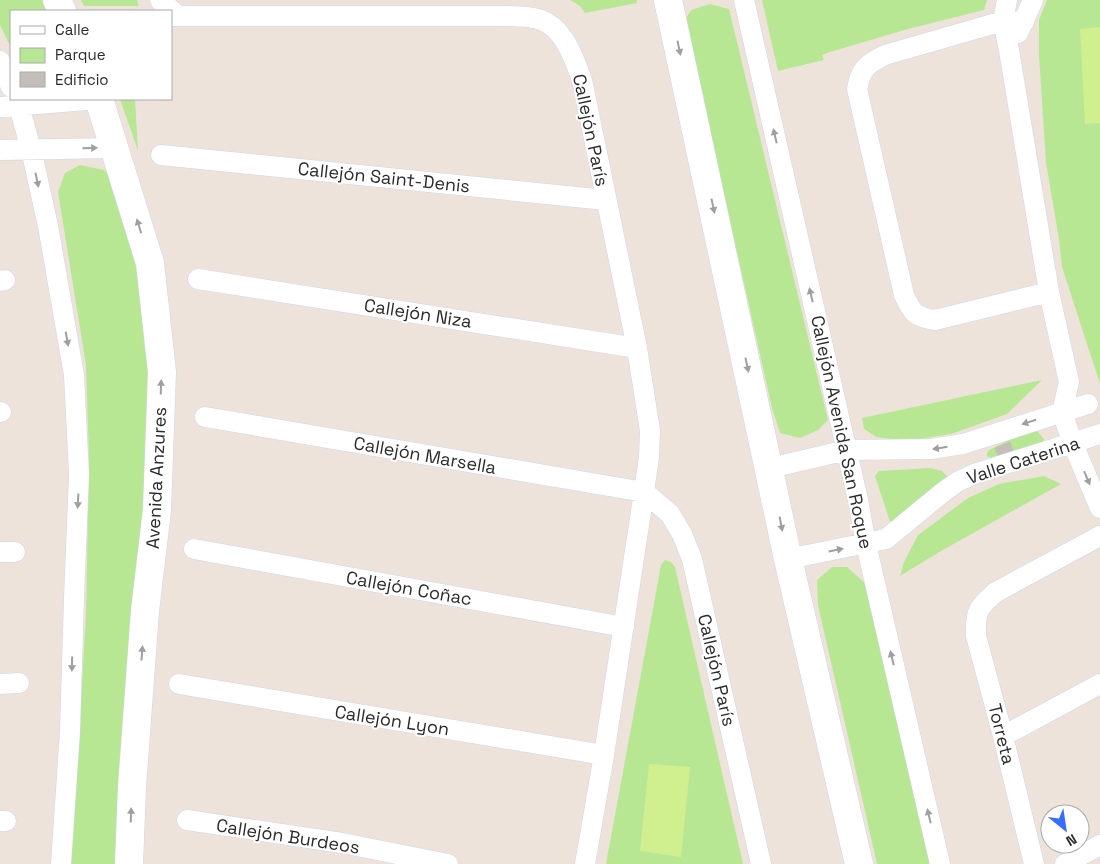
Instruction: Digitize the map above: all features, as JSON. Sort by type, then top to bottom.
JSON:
[{"type":"street","name":"Callejón París","points":[[160,0],[169,10]]},
{"type":"street","points":[[668,0],[770,468],[788,559],[859,864]]},
{"type":"street","name":"Callejón Avenida San Roque","points":[[744,0],[940,864]]},
{"type":"street","points":[[1007,0],[1003,22],[1049,292],[1069,382],[1062,412],[1073,444],[1100,508]]},
{"type":"street","points":[[1009,50],[1033,0]]},
{"type":"street","name":"Callejón París","points":[[175,16],[510,16],[540,20],[556,29],[570,49],[582,80],[637,348],[650,431],[649,457],[624,627],[585,864]]},
{"type":"street","points":[[1024,22],[1003,22],[885,55],[869,63],[860,75],[857,89],[904,295],[910,309],[920,318],[935,320],[1049,292]]},
{"type":"street","points":[[0,61],[10,84]]},
{"type":"street","points":[[61,864],[70,731],[79,474],[74,375],[48,226],[31,149],[12,103],[77,100]]},
{"type":"street","name":"Avenida Anzures","points":[[99,100],[150,263],[162,372],[156,510],[144,630],[132,787],[129,864]]},
{"type":"street","points":[[0,150],[115,148]]},
{"type":"street","name":"Callejón Saint-Denis","points":[[161,154],[606,200]]},
{"type":"street","name":"Callejón Niza","points":[[198,278],[637,348]]},
{"type":"street","points":[[1069,382],[1088,404],[1100,430]]},
{"type":"street","name":"Valle Caterina","points":[[770,468],[847,450],[931,449],[963,444],[1088,404]]},
{"type":"street","name":"Callejón Marsella","points":[[205,418],[644,492]]},
{"type":"street","name":"Valle Caterina","points":[[788,559],[886,540],[958,482],[974,474],[1100,434]]},
{"type":"street","points":[[963,444],[974,474]]},
{"type":"street","name":"Callejón París","points":[[644,492],[670,514],[682,534],[692,559],[761,864]]},
{"type":"street","name":"Torreta","points":[[1034,864],[1003,736],[976,636],[975,619],[982,604],[996,592],[1100,536]]},
{"type":"street","name":"Callejón Coñac","points":[[194,548],[624,627]]},
{"type":"street","name":"Callejón Lyon","points":[[179,684],[604,755]]},
{"type":"street","points":[[1003,736],[1100,684]]},
{"type":"street","name":"Callejón Burdeos","points":[[187,820],[342,843],[448,864]]},
{"type":"street","points":[[1064,864],[1100,845]]},
{"type":"green space","points":[[0,0],[47,0],[52,10],[10,10],[10,46],[0,25]]},
{"type":"green space","points":[[81,0],[137,0],[139,6],[84,6]]},
{"type":"green space","points":[[570,0],[637,0],[637,3],[585,13],[580,6]]},
{"type":"green space","points":[[762,0],[987,0],[984,10],[908,29],[830,52],[822,55],[824,60],[778,71]]},
{"type":"green space","points":[[1047,0],[1100,0],[1100,384],[1062,267],[1046,163],[1039,55],[1039,20]]},
{"type":"green space","points":[[710,4],[729,9],[828,420],[818,430],[800,438],[780,433],[772,408],[685,20],[691,10]]},
{"type":"green space","points":[[1100,27],[1100,123],[1085,124],[1080,29]]},
{"type":"green space","points":[[120,100],[135,100],[138,151]]},
{"type":"green space","points":[[80,165],[104,170],[116,183],[137,259],[149,370],[150,423],[120,864],[71,864],[86,616],[89,460],[86,365],[58,192],[65,173]]},
{"type":"green space","points":[[1042,380],[1007,414],[951,434],[907,441],[876,437],[864,429],[862,418]]},
{"type":"green space","points":[[1037,431],[1044,439],[1041,448],[992,459],[987,456],[989,450],[1013,438]]},
{"type":"green space","points":[[930,468],[942,471],[949,478],[892,528],[875,476],[879,471]]},
{"type":"green space","points":[[1044,476],[1061,484],[900,576],[904,562],[918,535],[968,498],[999,484]]},
{"type":"green space","points":[[665,560],[671,562],[675,567],[743,864],[606,864],[661,565]]},
{"type":"green space","points":[[832,567],[847,567],[866,584],[931,864],[877,864],[818,605],[817,580]]},
{"type":"green space","points":[[649,764],[690,767],[681,857],[640,851]]},
{"type":"building","points":[[1010,442],[1013,451],[999,458],[995,448]]}]
